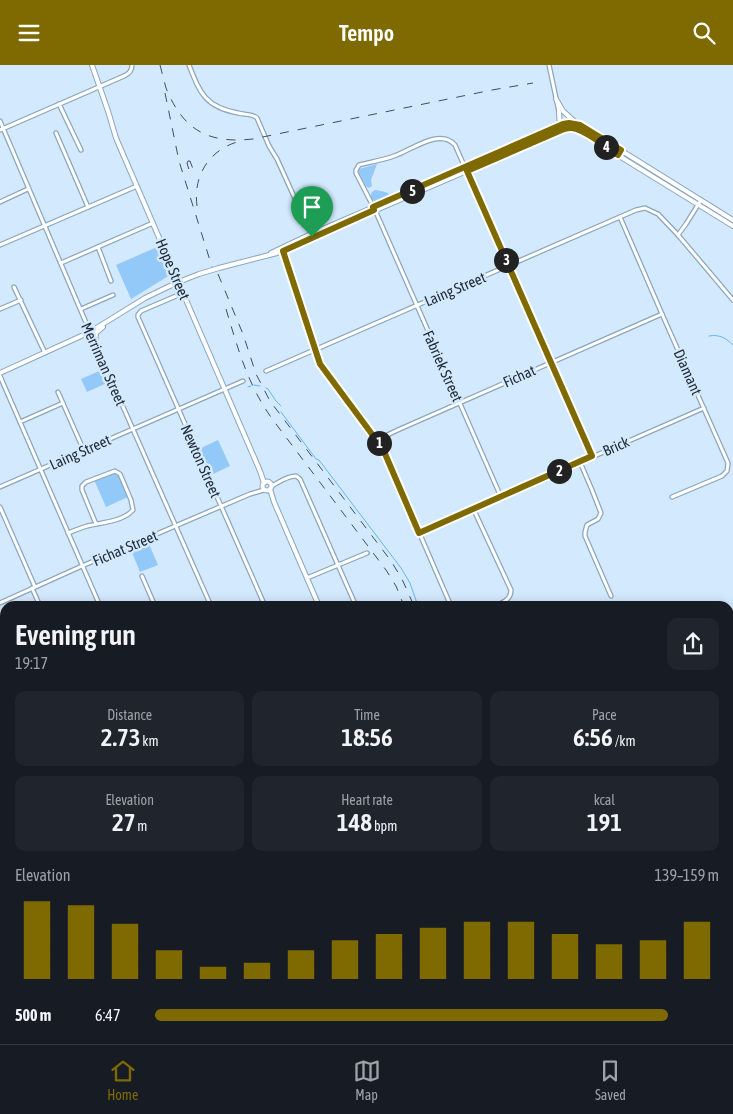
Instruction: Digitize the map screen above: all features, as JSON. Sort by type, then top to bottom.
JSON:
[{"type":"street","name":"Hope Street","points":[[92,65],[116,138],[317,601]]},
{"type":"street","points":[[2,129],[128,74],[132,65]]},
{"type":"street","points":[[189,65],[202,94],[213,104],[223,110],[255,116],[312,236]]},
{"type":"street","points":[[549,65],[562,127]]},
{"type":"street","points":[[556,99],[566,115],[580,125],[733,219]]},
{"type":"street","points":[[59,104],[81,150]]},
{"type":"street","name":"Merriman Street","points":[[0,121],[90,332],[209,601]]},
{"type":"street","points":[[0,373],[90,332],[158,291],[176,283],[199,274],[264,256],[282,249],[569,123],[580,125]]},
{"type":"street","points":[[562,127],[574,128],[580,131],[733,226]]},
{"type":"street","points":[[56,133],[88,207]]},
{"type":"street","name":"Fabriek Street","points":[[466,169],[451,140],[446,139],[431,140],[418,144],[395,156],[359,165],[356,173],[374,209],[501,497]]},
{"type":"street","points":[[618,155],[621,150]]},
{"type":"street","points":[[640,169],[643,164]]},
{"type":"street","points":[[466,169],[592,456]]},
{"type":"street","points":[[0,245],[137,186]]},
{"type":"street","points":[[0,202],[28,189]]},
{"type":"street","points":[[701,200],[678,235],[733,300]]},
{"type":"street","name":"Laing Street","points":[[266,371],[636,210],[645,208],[658,214],[678,235]]},
{"type":"street","name":"Diamant","points":[[620,217],[728,463],[727,471],[722,476],[672,497]]},
{"type":"street","points":[[61,263],[153,223]]},
{"type":"street","points":[[98,247],[111,281]]},
{"type":"street","points":[[282,249],[320,364],[378,441],[450,601]]},
{"type":"street","points":[[14,287],[45,353]]},
{"type":"street","name":"Newton Street","points":[[183,293],[143,310],[138,317],[263,601]]},
{"type":"street","points":[[80,309],[113,295]]},
{"type":"street","points":[[0,309],[21,301]]},
{"type":"street","name":"Fichat","points":[[378,441],[459,403],[662,314]]},
{"type":"street","points":[[95,342],[96,333],[108,322]]},
{"type":"street","points":[[0,377],[98,601]]},
{"type":"street","name":"Laing Street","points":[[0,487],[243,381]]},
{"type":"street","points":[[58,392],[84,451]]},
{"type":"street","points":[[20,421],[63,403]]},
{"type":"street","name":"Brick","points":[[419,533],[704,408]]},
{"type":"street","points":[[580,462],[601,513],[598,519],[587,525],[584,532],[611,596]]},
{"type":"street","points":[[68,533],[85,526],[96,524],[116,519],[133,510],[131,500],[120,474],[114,471],[86,482],[82,486],[96,524]]},
{"type":"street","name":"Fichat Street","points":[[4,601],[290,476],[296,476],[300,479],[337,565]]},
{"type":"street","points":[[0,507],[38,601]]},
{"type":"street","points":[[474,508],[511,590],[510,596],[505,601]]},
{"type":"street","points":[[307,578],[367,553]]},
{"type":"street","points":[[337,565],[354,601]]},
{"type":"street","points":[[142,576],[153,601]]},
{"type":"shaded area","points":[[377,164],[371,180],[372,186],[369,188],[359,173],[359,169]]},
{"type":"shaded area","points":[[375,190],[388,193],[389,197],[375,202],[370,197]]},
{"type":"shaded area","points":[[157,247],[170,275],[131,299],[116,265]]},
{"type":"shaded area","points":[[104,369],[109,382],[87,392],[81,379]]},
{"type":"shaded area","points":[[218,440],[230,466],[211,475],[199,449]]},
{"type":"shaded area","points":[[113,472],[118,475],[128,497],[106,507],[95,480]]},
{"type":"shaded area","points":[[148,542],[158,565],[140,572],[131,550]]},
{"type":"waterway","points":[[709,336],[722,337],[733,345]]},
{"type":"waterway","points":[[254,385],[260,386]]},
{"type":"waterway","points":[[266,388],[281,406]]},
{"type":"waterway","points":[[281,412],[401,568],[410,583],[416,601]]},
{"type":"railway","points":[[160,65],[166,88],[180,114],[189,124],[210,136],[237,140],[253,139],[533,83]]},
{"type":"railway","points":[[165,93],[179,161],[212,267]]},
{"type":"railway","points":[[197,206],[196,195],[200,175],[218,152],[237,142]]},
{"type":"railway","points":[[188,161],[190,161],[193,169],[191,172],[188,161]]},
{"type":"railway","points":[[218,274],[243,334],[256,374],[270,401],[391,561],[412,601]]},
{"type":"railway","points":[[226,309],[250,380],[264,407],[386,570],[396,586],[402,601]]},
{"type":"route","points":[[563,124],[580,125],[621,150],[618,155],[585,133],[570,128],[467,171],[592,456],[419,533],[383,449],[320,364],[283,251],[312,237],[374,210],[373,207],[563,124]]}]
